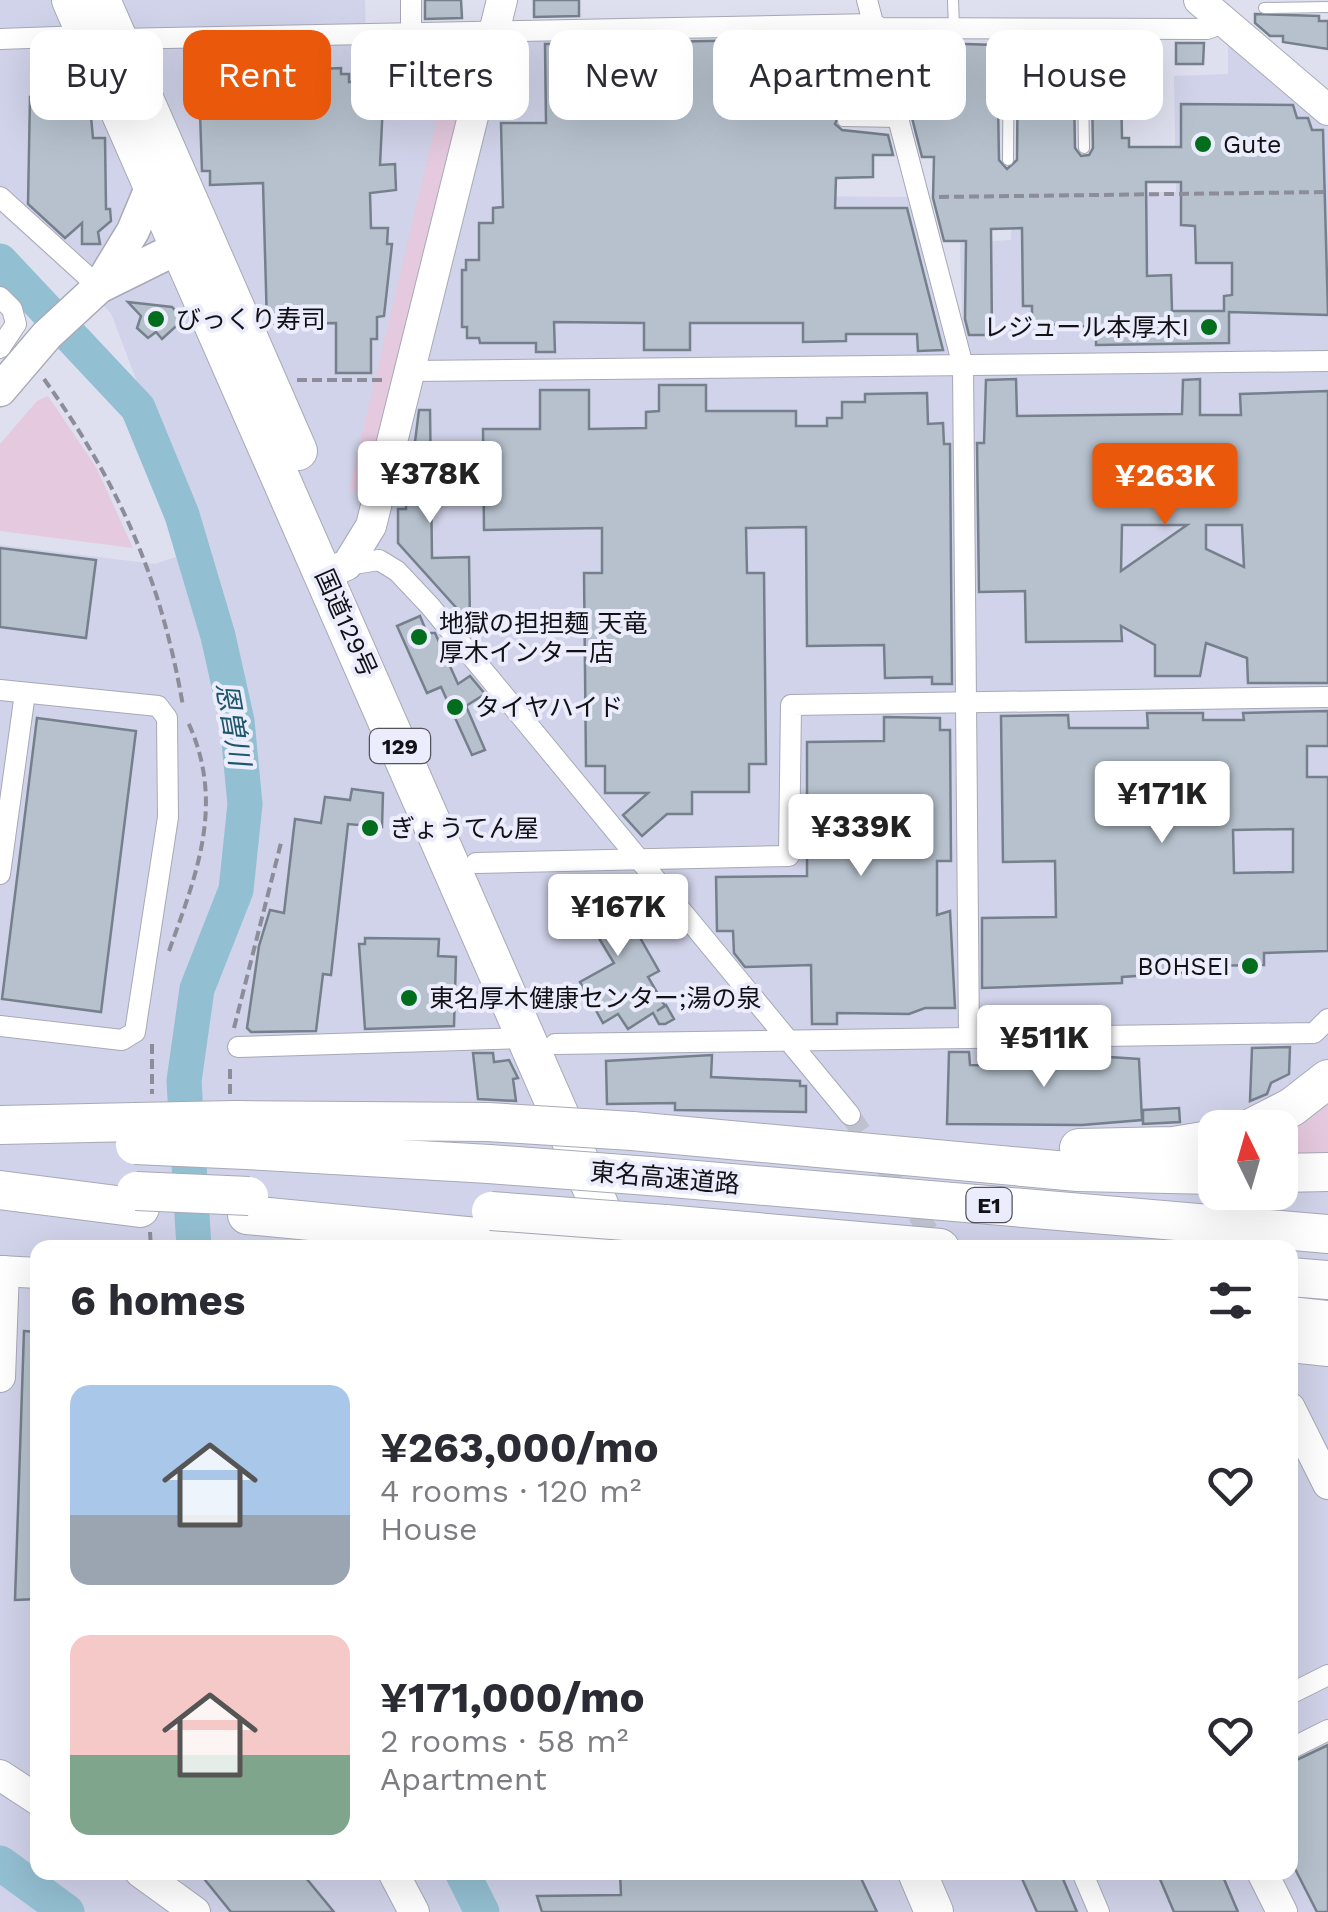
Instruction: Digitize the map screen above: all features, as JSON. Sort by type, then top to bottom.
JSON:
[{"type":"highway","name":"国道129号","points":[[71,0],[95,30]]},
{"type":"highway","name":"国道129号","points":[[100,30],[101,0]]},
{"type":"highway","name":"国道129号","points":[[127,120],[150,188],[191,241],[267,380],[336,569],[476,863],[615,1240]]},
{"type":"highway","name":"国道129号","points":[[137,120],[540,1041],[654,1236]]},
{"type":"highway","points":[[1286,1110],[1328,1080]]},
{"type":"highway","points":[[0,1124],[135,1134],[325,1119],[912,1145],[1105,1149],[1198,1141]]},
{"type":"highway","points":[[632,1131],[1078,1172],[1198,1175]]},
{"type":"highway","name":"東名高速道路","points":[[0,1139],[135,1134],[1328,1234]]},
{"type":"highway","points":[[1298,1173],[1328,1172]]},
{"type":"highway","name":"東名高速道路","points":[[0,1187],[749,1240]]},
{"type":"highway","points":[[138,1199],[519,1240]]},
{"type":"highway","points":[[1298,1278],[1328,1280]]},
{"type":"highway","points":[[1298,1317],[1328,1320]]},
{"type":"highway","points":[[894,1880],[908,1912]]},
{"type":"highway","points":[[920,1880],[934,1912]]},
{"type":"main road","points":[[0,390],[47,335],[96,289],[134,231],[150,188]]},
{"type":"main road","points":[[96,289],[191,241]]},
{"type":"street","points":[[411,0],[411,30]]},
{"type":"street","points":[[494,30],[502,0]]},
{"type":"street","points":[[867,0],[964,366],[969,1038]]},
{"type":"street","points":[[1199,0],[1328,110]]},
{"type":"street","points":[[529,31],[874,24],[882,28],[1208,29],[1226,22]]},
{"type":"street","points":[[163,36],[351,34]]},
{"type":"street","points":[[0,39],[30,38]]},
{"type":"street","points":[[336,569],[371,526],[402,375],[470,120]]},
{"type":"street","points":[[0,196],[96,289]]},
{"type":"street","points":[[0,297],[12,309],[16,324],[0,348]]},
{"type":"street","points":[[402,375],[1328,361]]},
{"type":"street","points":[[336,569],[379,560],[396,571],[644,862],[784,1040],[850,1116]]},
{"type":"street","points":[[0,690],[158,706],[167,718],[168,817],[135,1032],[122,1040],[0,1026]]},
{"type":"street","points":[[0,874],[25,693]]},
{"type":"street","points":[[476,863],[789,856],[790,705],[1328,698]]},
{"type":"street","points":[[238,1047],[1314,1033],[1328,1019]]},
{"type":"street","points":[[0,1376],[2,1271],[30,1273]]},
{"type":"street","points":[[1298,1348],[1328,1351]]},
{"type":"street","points":[[1298,1424],[1328,1484]]},
{"type":"street","points":[[1298,1690],[1328,1675]]},
{"type":"street","points":[[1298,1747],[1328,1730]]},
{"type":"street","points":[[0,1775],[30,1795]]},
{"type":"street","points":[[151,1880],[195,1912]]},
{"type":"street","points":[[396,1880],[414,1912]]},
{"type":"street","points":[[1085,1880],[1099,1912]]},
{"type":"street","points":[[1266,1880],[1282,1912]]},
{"type":"lane","points":[[953,0],[954,28]]},
{"type":"lane","points":[[1264,8],[1328,7]]},
{"type":"lane","points":[[1008,160],[1009,29]]},
{"type":"lane","points":[[1082,29],[1084,148]]},
{"type":"lane","points":[[843,121],[899,122]]},
{"type":"lane","points":[[1069,132],[1084,131]]},
{"type":"lane","points":[[992,134],[1008,134]]},
{"type":"path","points":[[919,197],[1328,192]]},
{"type":"path","points":[[267,380],[402,375]]},
{"type":"path","points":[[238,1047],[234,1036],[236,1012],[282,839]]},
{"type":"shaded area","points":[[0,0],[365,0],[366,30],[351,30],[351,120],[529,120],[529,38],[549,37],[549,120],[693,120],[693,35],[713,35],[713,120],[796,120],[799,196],[909,197],[963,345],[960,243],[1011,240],[1012,193],[1176,192],[1174,76],[1228,74],[1228,38],[1328,122],[1328,1912],[0,1912],[0,545],[155,564],[200,549],[111,313],[0,213]]},
{"type":"shaded area","points":[[437,120],[462,120],[369,496],[349,489]]},
{"type":"shaded area","points":[[48,396],[96,467],[133,548],[0,531],[0,444],[37,401]]},
{"type":"shaded area","points":[[1328,1091],[1328,1161],[1298,1160],[1298,1114]]},
{"type":"building","points":[[425,0],[461,0],[462,18],[425,19]]},
{"type":"building","points":[[534,0],[579,0],[579,16],[534,17]]},
{"type":"building","points":[[1255,14],[1319,16],[1319,21],[1328,21],[1328,49],[1283,42],[1283,36],[1270,36],[1255,23]]},
{"type":"building","points":[[693,41],[713,41],[713,120],[837,120],[835,124],[842,130],[888,135],[893,155],[873,155],[873,177],[836,178],[835,208],[907,208],[943,350],[918,351],[917,334],[846,334],[846,341],[803,342],[803,323],[690,323],[690,350],[644,350],[644,323],[554,322],[555,352],[536,352],[536,343],[480,343],[479,338],[467,338],[467,327],[462,327],[462,270],[466,270],[466,260],[479,260],[479,223],[493,223],[493,208],[503,207],[501,123],[546,123],[545,44],[549,44],[549,120],[693,120]]},
{"type":"building","points":[[1176,43],[1204,43],[1203,64],[1176,64]]},
{"type":"building","points":[[966,44],[986,45],[986,120],[998,120],[999,160],[1007,169],[1017,160],[1017,120],[1074,120],[1075,148],[1081,156],[1089,155],[1093,148],[1092,120],[1122,120],[1122,138],[1129,138],[1129,147],[1181,147],[1181,104],[1293,105],[1297,118],[1308,118],[1312,130],[1323,130],[1328,315],[1229,312],[1229,343],[1096,345],[1096,327],[1032,323],[1032,306],[1023,306],[1022,228],[991,229],[992,335],[969,335],[965,319],[966,241],[944,241],[933,198],[934,157],[922,157],[913,120],[966,120]],"holes":[[[1146,182],[1181,182],[1181,225],[1195,226],[1196,263],[1232,263],[1232,295],[1224,296],[1224,311],[1172,311],[1171,275],[1147,276]]]},
{"type":"building","points":[[331,68],[341,68],[341,74],[349,74],[351,120],[382,120],[380,165],[395,164],[396,190],[370,193],[371,228],[388,228],[387,244],[392,244],[384,316],[377,317],[377,339],[371,339],[371,373],[336,373],[336,323],[267,324],[263,183],[210,185],[210,171],[202,171],[200,120],[331,120]]},
{"type":"building","points":[[30,97],[30,120],[91,120],[93,138],[105,138],[106,209],[110,209],[111,221],[98,232],[100,244],[82,244],[82,223],[65,238],[28,204]]},
{"type":"building","points":[[128,302],[172,307],[184,319],[162,339],[156,332],[148,338],[137,328],[141,316]]},
{"type":"building","points":[[1016,379],[1017,416],[1182,414],[1183,380],[1200,379],[1200,415],[1241,415],[1240,394],[1328,391],[1328,683],[1248,683],[1247,658],[1206,643],[1200,676],[1155,676],[1155,645],[1121,626],[1122,641],[1026,642],[1025,591],[979,592],[977,443],[984,443],[986,380]],"holes":[[[1122,525],[1187,525],[1121,571]],[[1206,525],[1242,525],[1244,567],[1206,549]]]},
{"type":"building","points":[[659,385],[706,385],[706,411],[796,411],[796,426],[827,426],[827,418],[842,418],[842,402],[865,402],[865,394],[927,393],[928,424],[943,423],[944,444],[950,444],[952,684],[932,684],[932,677],[885,678],[884,645],[807,646],[806,527],[746,528],[747,573],[764,573],[766,764],[749,764],[749,792],[692,792],[692,814],[667,814],[642,836],[623,815],[648,793],[605,793],[605,766],[586,766],[584,573],[602,573],[602,528],[484,530],[483,429],[540,429],[540,390],[589,390],[589,429],[646,428],[646,412],[659,411]]},
{"type":"building","points":[[419,410],[430,410],[432,558],[469,557],[470,623],[398,543],[398,509],[406,509],[406,474],[411,474]]},
{"type":"building","points":[[0,548],[96,560],[86,638],[0,627]]},
{"type":"building","points":[[420,616],[427,633],[435,633],[458,684],[470,676],[485,694],[466,706],[485,750],[472,755],[441,687],[427,693],[397,626]]},
{"type":"building","points":[[1328,711],[1328,746],[1307,746],[1307,777],[1328,777],[1328,951],[1264,953],[1264,965],[1195,966],[1195,972],[1122,977],[1122,983],[982,988],[982,918],[1056,917],[1055,861],[1003,862],[1001,716],[1068,715],[1069,728],[1148,728],[1147,713],[1203,713],[1203,720],[1244,720],[1243,713]],"holes":[[[1293,829],[1293,872],[1234,873],[1233,830]]]},
{"type":"building","points":[[884,717],[940,718],[940,730],[950,730],[951,861],[937,861],[937,915],[950,911],[955,1008],[925,1008],[909,1014],[837,1013],[837,1024],[812,1024],[811,965],[745,967],[734,953],[733,931],[717,931],[716,877],[807,876],[807,742],[884,741]]},
{"type":"building","points":[[37,718],[136,731],[101,1012],[2,999]]},
{"type":"building","points":[[352,789],[383,793],[382,827],[348,824],[331,975],[323,974],[316,1031],[251,1032],[247,1028],[259,946],[270,910],[284,913],[295,819],[321,823],[325,797],[350,800]]},
{"type":"building","points":[[606,878],[659,971],[648,977],[674,1019],[665,1024],[659,1024],[653,1013],[628,1029],[618,1014],[603,1023],[580,982],[614,963],[563,879]]},
{"type":"building","name":"東名厚木健康センター;湯の泉","points":[[365,938],[439,939],[438,956],[456,957],[454,1026],[365,1029],[359,944],[365,944]]},
{"type":"building","points":[[1290,1047],[1289,1074],[1271,1083],[1267,1094],[1250,1101],[1252,1048]]},
{"type":"building","points":[[1018,1051],[1139,1059],[1142,1120],[1082,1125],[947,1124],[949,1052],[969,1052],[970,1065],[1011,1066],[1011,1057],[1018,1057]]},
{"type":"building","points":[[473,1053],[493,1053],[494,1062],[509,1060],[518,1078],[513,1079],[516,1101],[478,1099]]},
{"type":"building","points":[[712,1055],[711,1077],[800,1081],[800,1086],[806,1086],[806,1112],[675,1110],[675,1103],[607,1104],[606,1061]]},
{"type":"building","points":[[1179,1108],[1180,1122],[1143,1124],[1143,1110]]},
{"type":"building","points":[[24,1331],[30,1331],[30,1599],[15,1600]]},
{"type":"building","points":[[1328,1745],[1328,1912],[1317,1912],[1298,1875],[1298,1759]]},
{"type":"building","points":[[205,1880],[308,1880],[334,1912],[231,1912]]},
{"type":"building","points":[[620,1880],[862,1880],[877,1912],[542,1912],[537,1896],[621,1895]]},
{"type":"building","points":[[1023,1880],[1063,1880],[1077,1912],[1037,1912]]},
{"type":"building","points":[[1160,1880],[1224,1880],[1238,1912],[1174,1912]]},
{"type":"waterway","name":"恩曽川","points":[[0,261],[138,408],[182,515],[218,636],[237,721],[245,804],[236,890],[197,989],[184,1081],[194,1240]]},
{"type":"waterway","points":[[0,1863],[67,1912]]},
{"type":"waterway","name":"恩曽川","points":[[466,1880],[482,1912]]},
{"type":"tunnel","points":[[850,1115],[935,1240]]},
{"type":"place","name":"Gute","points":[[1203,144]]},
{"type":"place","name":"びっくり寿司","points":[[156,319]]},
{"type":"place","name":"レジュール本厚木I","points":[[1209,327]]},
{"type":"place","name":"地獄の担担麺 天竜 厚木インター店","points":[[419,637]]},
{"type":"place","name":"タイヤハイド","points":[[455,707]]},
{"type":"place","name":"ぎょうてん屋","points":[[370,828]]},
{"type":"place","name":"BOHSEI","points":[[1250,966]]},
{"type":"place","name":"東名厚木健康センター;湯の泉","points":[[409,998]]}]
